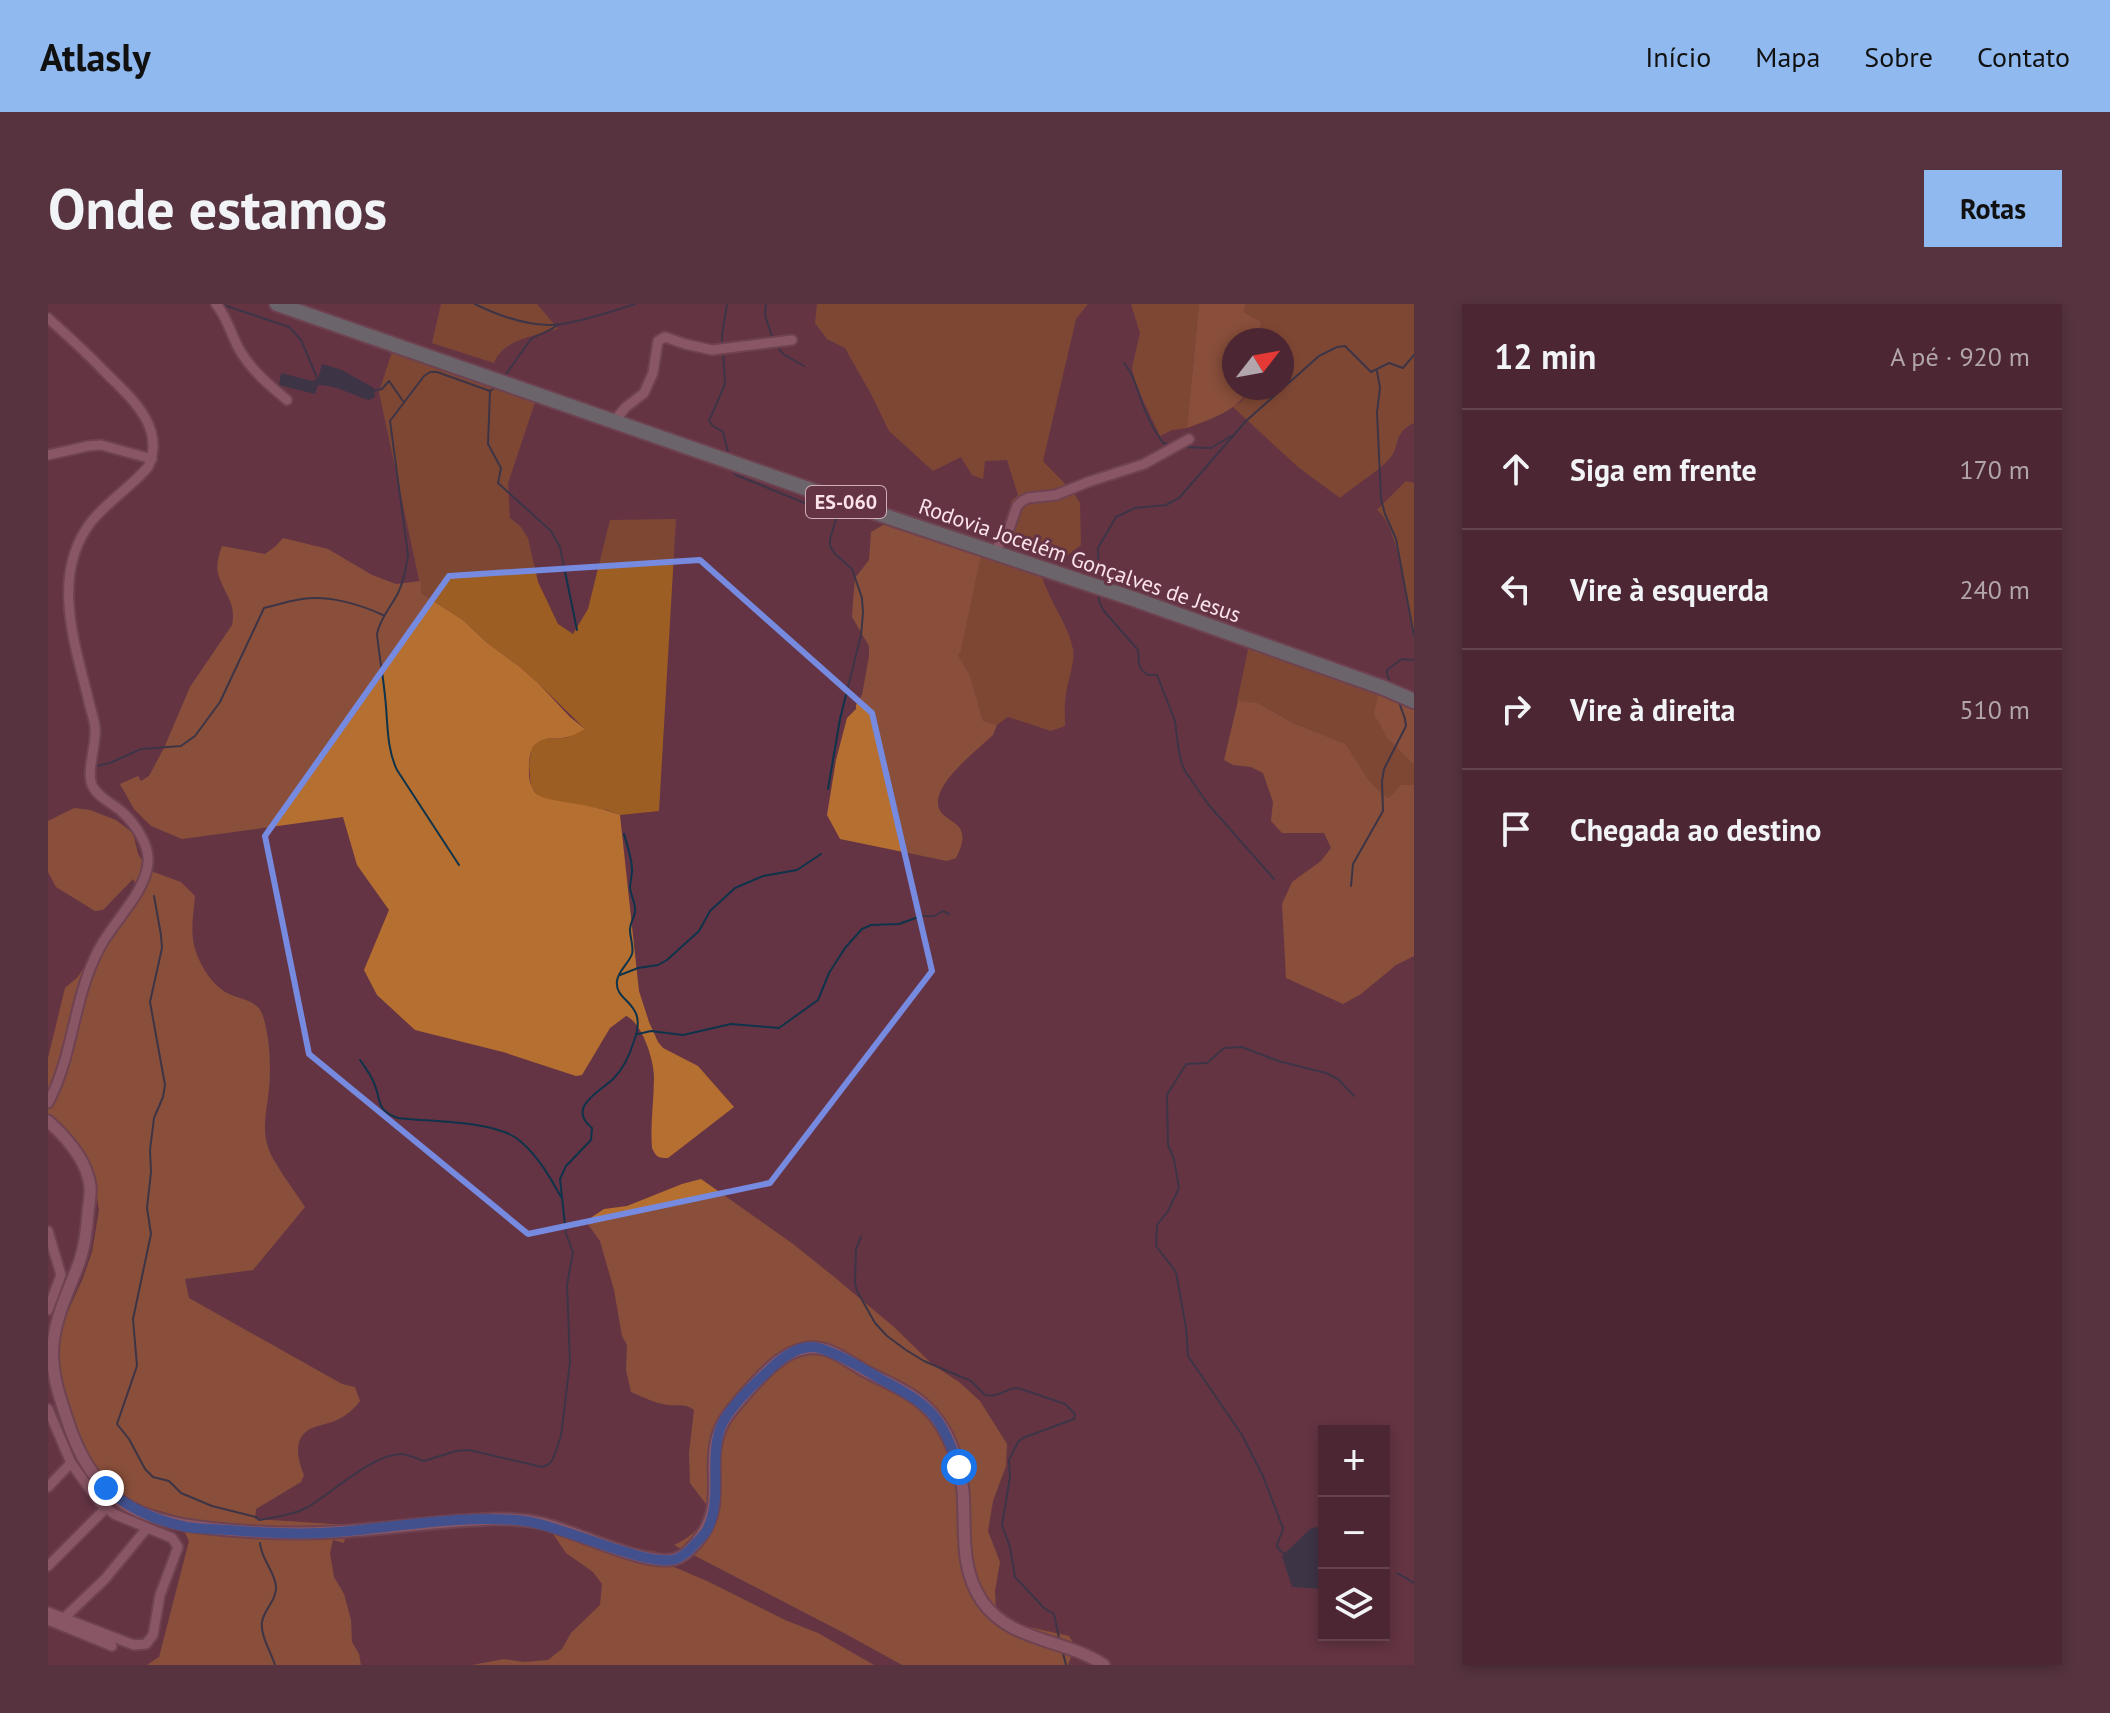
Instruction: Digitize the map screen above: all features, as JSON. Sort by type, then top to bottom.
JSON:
[{"type":"main road","name":"Rodovia Jocelém Gonçalves de Jesus","points":[[277,304],[1146,603],[1414,701]]},
{"type":"street","points":[[216,304],[247,363],[287,400]]},
{"type":"street","points":[[48,318],[128,394],[142,412],[154,443],[148,467],[91,523],[73,555],[68,579],[72,627],[95,728],[91,783],[136,828],[148,864],[142,883],[100,947],[89,973],[63,1064],[48,1103]]},
{"type":"street","points":[[614,421],[644,393],[653,373],[658,341],[662,338],[712,350],[792,340]]},
{"type":"street","points":[[994,552],[1008,532],[1017,506],[1022,501],[1056,495],[1144,464],[1189,439]]},
{"type":"street","points":[[48,455],[101,445],[152,459]]},
{"type":"street","points":[[48,1121],[67,1139],[87,1172],[90,1189],[83,1248],[53,1342],[57,1388],[77,1449],[88,1469],[122,1503],[187,1527],[258,1532],[334,1532],[504,1519],[541,1523],[617,1550],[653,1559],[675,1559],[691,1549],[707,1530],[715,1503],[715,1454],[721,1426],[779,1360],[812,1347],[829,1350],[916,1398],[935,1415],[947,1434],[959,1467],[966,1562],[984,1604],[1005,1624],[1104,1665]]},
{"type":"street","points":[[48,1231],[61,1275],[48,1310]]},
{"type":"street","points":[[48,1409],[71,1463],[106,1508],[172,1538],[178,1547],[160,1595],[152,1639],[146,1644],[134,1645],[48,1612]]},
{"type":"street","points":[[48,1487],[71,1463]]},
{"type":"street","points":[[48,1566],[106,1508]]},
{"type":"street","points":[[64,1618],[105,1579],[147,1528]]},
{"type":"street","points":[[50,1623],[112,1646]]},
{"type":"highlighted area","points":[[700,560],[872,713],[932,971],[770,1183],[528,1234],[309,1054],[265,836],[449,576]]},
{"type":"shaded area","points":[[441,304],[537,304],[558,329],[512,344],[498,355],[494,363],[432,343]]},
{"type":"shaded area","points":[[817,304],[1088,304],[1076,319],[1043,461],[1080,503],[1081,545],[1065,557],[1000,538],[1012,500],[1018,495],[1007,460],[985,461],[983,479],[972,475],[961,457],[933,471],[889,431],[845,348],[827,339],[815,323]]},
{"type":"shaded area","points":[[1131,304],[1199,304],[1187,428],[1160,436],[1136,385],[1132,368],[1140,333]]},
{"type":"shaded area","points":[[1199,304],[1246,304],[1244,312],[1261,322],[1260,328],[1222,328],[1222,400],[1241,400],[1231,409],[1187,428]]},
{"type":"shaded area","points":[[1246,304],[1414,304],[1414,423],[1400,435],[1386,463],[1340,498],[1298,467],[1233,407],[1243,400],[1294,400],[1294,328],[1260,328],[1261,322],[1244,312]]},
{"type":"shaded area","points":[[384,342],[538,393],[508,483],[510,518],[528,538],[538,582],[558,624],[573,634],[588,609],[610,520],[676,519],[659,811],[620,815],[540,797],[531,787],[529,767],[535,743],[542,739],[565,738],[585,729],[520,667],[463,620],[422,594],[379,392],[392,352]]},
{"type":"shaded area","points":[[1406,481],[1414,483],[1414,639],[1397,550],[1385,519],[1377,510]]},
{"type":"shaded area","points":[[888,522],[981,554],[958,655],[970,675],[983,721],[997,725],[993,735],[960,766],[940,793],[939,810],[960,828],[962,835],[962,845],[956,858],[947,861],[840,839],[827,815],[847,718],[856,709],[862,695],[869,656],[869,646],[852,617],[855,578],[869,560],[871,532]]},
{"type":"shaded area","points":[[283,538],[328,549],[372,575],[396,584],[420,581],[422,594],[463,620],[520,667],[585,729],[568,737],[544,739],[535,744],[530,757],[531,785],[545,798],[620,815],[639,991],[649,1022],[663,1048],[698,1066],[734,1107],[668,1158],[658,1156],[652,1148],[652,1061],[642,1033],[626,1016],[610,1028],[582,1075],[576,1076],[503,1052],[415,1030],[377,995],[364,970],[389,910],[357,865],[343,817],[182,839],[151,826],[134,809],[120,784],[138,776],[141,781],[149,776],[190,687],[232,625],[233,610],[217,570],[222,546],[265,554]]},
{"type":"shaded area","points":[[980,555],[1041,572],[1073,649],[1065,698],[1065,726],[1051,731],[1008,717],[997,725],[983,721],[970,675],[958,655]]},
{"type":"shaded area","points":[[1249,645],[1379,691],[1388,739],[1414,765],[1414,785],[1401,786],[1389,798],[1368,779],[1344,744],[1293,723],[1258,703],[1237,702]]},
{"type":"shaded area","points":[[1379,690],[1414,700],[1414,765],[1388,739],[1374,714]]},
{"type":"shaded area","points":[[1238,701],[1258,703],[1293,723],[1345,744],[1368,779],[1389,798],[1401,785],[1414,785],[1414,956],[1396,965],[1361,994],[1343,1004],[1286,978],[1282,904],[1292,882],[1321,861],[1331,848],[1324,833],[1282,833],[1271,821],[1273,802],[1263,773],[1224,760]]},
{"type":"shaded area","points":[[74,808],[90,810],[116,820],[133,833],[138,854],[148,870],[181,882],[195,896],[193,939],[205,971],[222,990],[253,1004],[263,1016],[270,1062],[265,1135],[276,1163],[305,1207],[253,1270],[185,1279],[189,1298],[342,1384],[355,1387],[360,1401],[352,1410],[335,1421],[310,1429],[301,1438],[299,1456],[304,1475],[301,1482],[256,1509],[255,1519],[348,1525],[344,1543],[333,1540],[330,1553],[334,1577],[344,1594],[351,1620],[352,1642],[361,1665],[147,1665],[159,1657],[189,1541],[177,1516],[139,1505],[115,1490],[87,1461],[62,1396],[57,1365],[65,1318],[92,1252],[99,1210],[94,1179],[67,1133],[48,1114],[48,1058],[65,988],[78,977],[115,917],[134,893],[136,884],[133,879],[103,910],[95,911],[56,887],[48,872],[48,821]]},
{"type":"shaded area","points":[[701,1179],[793,1244],[894,1327],[933,1365],[980,1401],[1007,1444],[1006,1466],[993,1501],[988,1531],[1000,1562],[995,1591],[996,1609],[1016,1624],[1069,1636],[1075,1646],[1068,1665],[902,1665],[674,1545],[696,1531],[709,1508],[690,1483],[689,1453],[694,1410],[659,1403],[631,1392],[626,1370],[627,1345],[622,1336],[614,1290],[600,1241],[587,1223],[604,1209],[627,1206]]},
{"type":"shaded area","points":[[547,1525],[658,1552],[667,1564],[818,1633],[874,1665],[472,1665],[504,1659],[524,1662],[548,1660],[562,1649],[571,1633],[600,1605],[602,1584],[593,1572],[566,1553]]},
{"type":"water","points":[[322,364],[342,370],[374,388],[375,397],[369,400],[325,385],[318,385],[315,394],[279,385],[281,373],[312,381],[318,379]]},
{"type":"water","points":[[1318,1527],[1318,1589],[1292,1587],[1282,1556],[1310,1529]]},
{"type":"waterway","points":[[221,304],[289,327],[301,340],[318,380]]},
{"type":"waterway","points":[[475,304],[510,318],[548,325],[579,321],[635,304]]},
{"type":"waterway","points":[[722,345],[727,304]]},
{"type":"waterway","points":[[766,304],[765,315],[773,340]]},
{"type":"waterway","points":[[504,377],[531,339],[558,324]]},
{"type":"waterway","points":[[776,345],[783,354],[804,366]]},
{"type":"waterway","points":[[1099,579],[1098,548],[1116,517],[1135,508],[1166,505],[1179,498],[1246,421],[1319,356],[1345,346],[1371,372],[1389,363],[1403,368],[1414,355]]},
{"type":"waterway","points":[[723,351],[725,384],[709,421],[723,432],[729,456]]},
{"type":"waterway","points":[[1124,363],[1156,432],[1163,443],[1171,445]]},
{"type":"waterway","points":[[1377,371],[1380,388],[1377,412],[1381,499],[1396,539],[1414,636]]},
{"type":"waterway","points":[[459,865],[397,770],[389,743],[377,634],[400,588],[408,555],[390,421],[430,372],[490,391]]},
{"type":"waterway","points":[[373,391],[382,389],[389,381],[403,401]]},
{"type":"waterway","points":[[497,386],[490,391],[488,444],[501,468],[498,483],[551,531],[560,547],[577,630]]},
{"type":"waterway","points":[[1181,447],[1211,448],[1231,436]]},
{"type":"waterway","points":[[732,470],[736,475],[834,515],[836,519],[830,546],[852,569],[862,598],[861,635],[840,719],[828,789]]},
{"type":"waterway","points":[[1098,594],[1104,611],[1138,650],[1141,669],[1148,675],[1157,675],[1175,721],[1185,771],[1208,804],[1274,879]]},
{"type":"waterway","points":[[93,767],[141,749],[181,746],[195,736],[220,702],[264,608],[302,599],[322,598],[354,604],[383,615]]},
{"type":"waterway","points":[[1391,686],[1387,670],[1402,659],[1414,660]]},
{"type":"waterway","points":[[1351,886],[1353,864],[1383,811],[1384,769],[1406,726],[1399,702]]},
{"type":"waterway","points":[[154,896],[162,948],[150,1002],[165,1085],[154,1118],[147,1208],[151,1234],[133,1319],[137,1366],[117,1424],[153,1477],[169,1481],[181,1493],[212,1506],[259,1520],[308,1507],[366,1467],[390,1456],[404,1454],[424,1461],[469,1450],[542,1467],[553,1459],[561,1436],[570,1362],[567,1285],[573,1252],[566,1234],[560,1179],[566,1166],[591,1140],[592,1128],[582,1113],[584,1107],[621,1070],[631,1051],[637,1028],[634,1010],[617,988],[618,977],[632,954],[630,927],[635,912],[630,888],[631,861],[624,834]]},
{"type":"waterway","points":[[620,975],[667,960],[699,931],[710,911],[735,888],[763,876],[797,870],[821,854]]},
{"type":"waterway","points":[[638,1034],[651,1031],[683,1035],[731,1024],[779,1028],[818,1000],[829,973],[862,929],[871,925],[899,924],[943,911],[949,914]]},
{"type":"waterway","points":[[1285,1554],[1277,1545],[1283,1528],[1263,1476],[1242,1435],[1188,1356],[1176,1272],[1156,1246],[1157,1225],[1179,1188],[1168,1145],[1167,1095],[1186,1064],[1207,1063],[1224,1048],[1242,1047],[1278,1061],[1326,1073],[1338,1079],[1354,1096]]},
{"type":"waterway","points":[[360,1060],[373,1080],[380,1104],[386,1112],[398,1118],[462,1123],[509,1134],[532,1153],[561,1197]]},
{"type":"waterway","points":[[861,1237],[856,1249],[857,1291],[875,1323],[887,1336],[924,1361],[971,1381],[985,1395],[1018,1388],[1065,1404],[1075,1414],[1074,1419],[1018,1442],[1009,1460],[1010,1477],[1002,1525],[1010,1547],[1015,1577],[1044,1608],[1054,1614],[1059,1638]]},
{"type":"waterway","points":[[260,1543],[276,1586],[262,1627],[275,1665]]},
{"type":"waterway","points":[[1397,1573],[1414,1583]]},
{"type":"waterway","points":[[1063,1653],[1066,1665]]},
{"type":"route","points":[[106,1488],[122,1503],[187,1527],[296,1533],[504,1519],[541,1523],[617,1550],[653,1559],[675,1559],[691,1549],[707,1530],[715,1503],[715,1454],[721,1426],[745,1395],[779,1360],[812,1347],[829,1350],[916,1398],[935,1415],[947,1434],[959,1467]]}]
